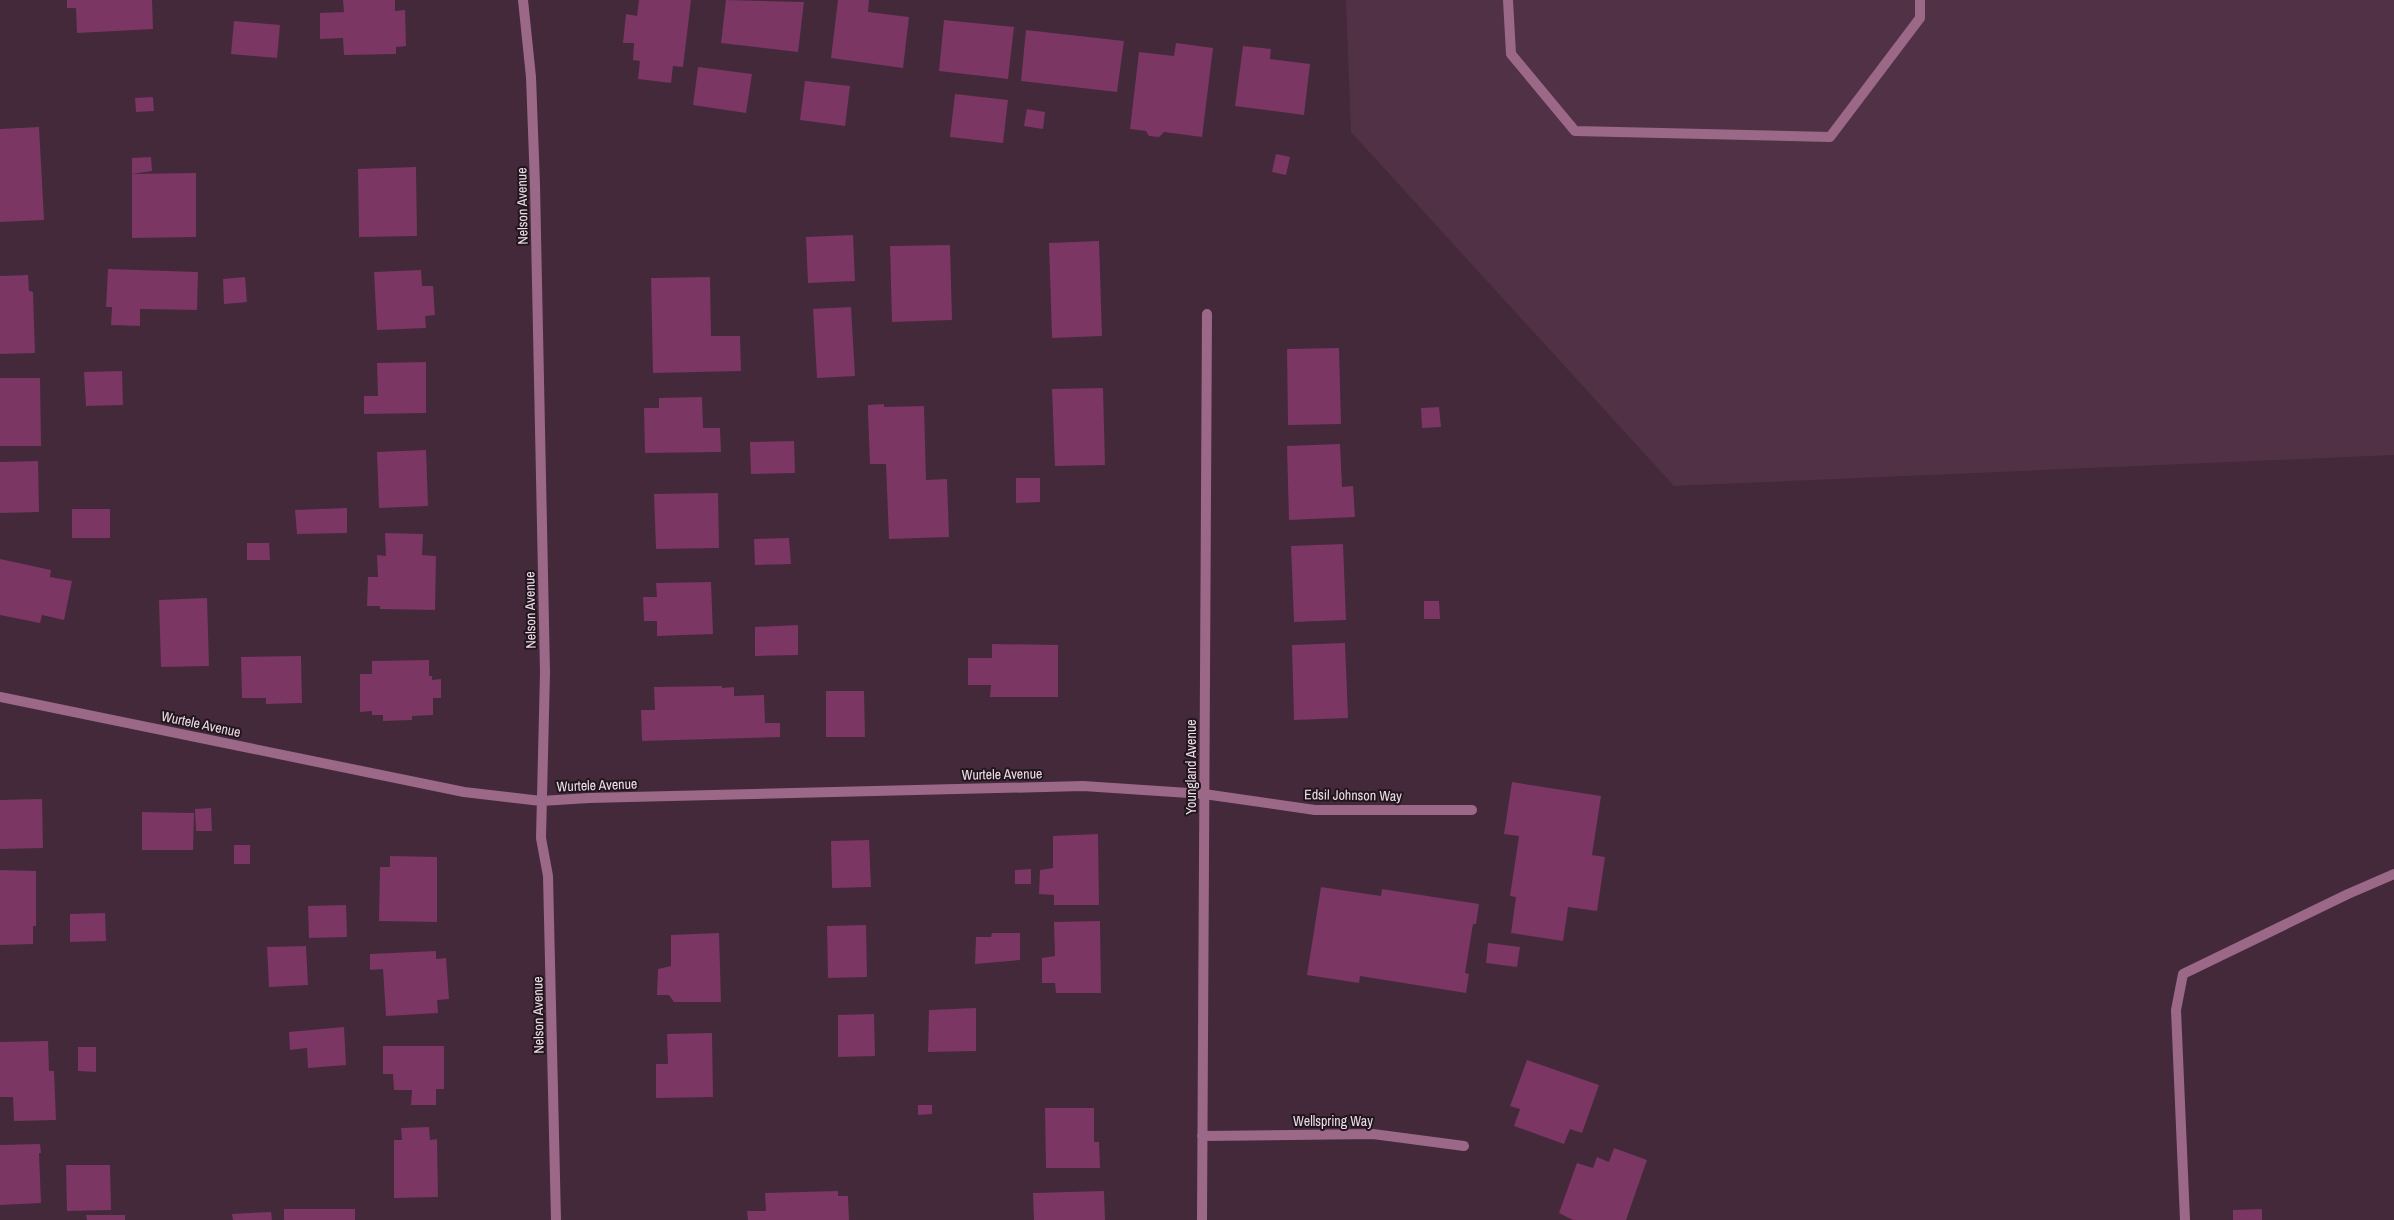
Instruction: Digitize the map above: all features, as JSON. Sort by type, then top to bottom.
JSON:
[{"type":"street","name":"Nelson Avenue","points":[[523,0],[531,78],[535,184],[545,672],[541,838],[548,876],[556,1220]]},
{"type":"street","points":[[1508,0],[1511,54],[1574,131],[1830,137],[1920,18],[1920,0]]},
{"type":"street","name":"Youngland Avenue","points":[[1202,1220],[1207,314]]},
{"type":"street","name":"Wurtele Avenue","points":[[0,697],[464,792],[541,801],[1083,786],[1204,794]]},
{"type":"street","name":"Edsil Johnson Way","points":[[1204,794],[1315,810],[1472,810]]},
{"type":"street","points":[[2185,1220],[2176,1010],[2184,974],[2348,894],[2394,874]]},
{"type":"street","name":"Wellspring Way","points":[[1202,1136],[1373,1134],[1464,1146]]},
{"type":"shaded area","points":[[1346,0],[2394,0],[2394,455],[1674,486],[1351,132]]},
{"type":"building","points":[[67,0],[152,0],[153,29],[77,33],[76,8],[67,8]]},
{"type":"building","points":[[343,0],[395,0],[395,11],[405,10],[406,46],[396,47],[396,54],[344,55],[343,38],[320,39],[320,13],[344,12]]},
{"type":"building","points":[[639,0],[691,0],[683,67],[673,66],[671,83],[638,79],[640,61],[633,60],[634,43],[623,43],[626,14],[637,16]]},
{"type":"building","points":[[726,0],[804,2],[798,52],[721,43]]},
{"type":"building","points":[[838,0],[869,0],[868,12],[909,17],[903,68],[831,58]]},
{"type":"building","points":[[944,20],[1014,27],[1008,79],[939,71]]},
{"type":"building","points":[[234,21],[280,25],[277,58],[231,54]]},
{"type":"building","points":[[1026,30],[1124,41],[1117,92],[1021,81]]},
{"type":"building","points":[[1176,43],[1213,48],[1202,137],[1164,132],[1159,137],[1149,136],[1146,131],[1130,129],[1139,52],[1174,56]]},
{"type":"building","points":[[1243,46],[1271,49],[1270,59],[1310,64],[1304,115],[1235,106]]},
{"type":"building","points":[[698,67],[752,74],[746,113],[693,105]]},
{"type":"building","points":[[805,81],[850,86],[845,126],[800,120]]},
{"type":"building","points":[[955,94],[1008,100],[1003,143],[950,137]]},
{"type":"building","points":[[153,97],[154,111],[136,112],[135,98]]},
{"type":"building","points":[[1027,109],[1045,112],[1043,129],[1024,126]]},
{"type":"building","points":[[39,127],[44,220],[0,222],[0,129]]},
{"type":"building","points":[[1276,154],[1290,157],[1286,175],[1272,172]]},
{"type":"building","points":[[151,157],[152,171],[132,174],[132,158]]},
{"type":"building","points":[[416,167],[417,236],[359,237],[358,169]]},
{"type":"building","points":[[196,173],[196,237],[132,238],[132,174]]},
{"type":"building","points":[[853,235],[855,281],[808,283],[806,237]]},
{"type":"building","points":[[1099,241],[1102,336],[1052,338],[1049,243]]},
{"type":"building","points":[[950,245],[952,320],[892,322],[890,246]]},
{"type":"building","points":[[108,269],[198,272],[197,310],[140,309],[140,326],[111,325],[112,307],[106,307]]},
{"type":"building","points":[[421,270],[422,286],[433,286],[435,315],[425,316],[426,328],[377,330],[374,272]]},
{"type":"building","points":[[28,275],[29,291],[33,292],[35,353],[0,354],[0,276]]},
{"type":"building","points":[[245,277],[247,302],[224,304],[223,279]]},
{"type":"building","points":[[710,277],[711,336],[740,336],[741,371],[653,373],[651,278]]},
{"type":"building","points":[[851,307],[855,376],[817,378],[813,309]]},
{"type":"building","points":[[1339,348],[1341,424],[1288,425],[1287,349]]},
{"type":"building","points":[[426,362],[426,413],[364,414],[364,396],[378,396],[377,363]]},
{"type":"building","points":[[122,371],[123,405],[86,406],[84,372]]},
{"type":"building","points":[[0,378],[40,378],[41,446],[0,446]]},
{"type":"building","points":[[1103,388],[1105,465],[1055,466],[1052,389]]},
{"type":"building","points":[[702,397],[703,428],[720,428],[721,452],[645,453],[644,408],[659,408],[659,398]]},
{"type":"building","points":[[884,404],[884,407],[924,406],[926,480],[947,479],[949,537],[889,539],[886,464],[870,464],[868,413],[868,405]]},
{"type":"building","points":[[1439,407],[1441,427],[1422,428],[1421,408]]},
{"type":"building","points":[[794,441],[795,473],[751,474],[750,442]]},
{"type":"building","points":[[1340,444],[1342,487],[1353,486],[1355,517],[1289,520],[1287,446]]},
{"type":"building","points":[[426,450],[428,506],[379,508],[377,452]]},
{"type":"building","points":[[38,461],[39,512],[0,513],[0,462]]},
{"type":"building","points":[[1016,478],[1040,478],[1040,502],[1016,503]]},
{"type":"building","points":[[718,493],[719,548],[656,549],[654,494]]},
{"type":"building","points":[[347,508],[347,533],[297,534],[295,510]]},
{"type":"building","points":[[72,509],[110,509],[110,538],[72,538]]},
{"type":"building","points":[[385,533],[423,534],[422,555],[436,556],[435,610],[380,609],[380,606],[367,606],[368,577],[378,577],[377,555],[386,556]]},
{"type":"building","points":[[789,538],[791,564],[755,565],[754,539]]},
{"type":"building","points":[[247,543],[269,543],[270,560],[247,560]]},
{"type":"building","points":[[1343,544],[1346,620],[1294,622],[1291,546]]},
{"type":"building","points":[[0,559],[51,570],[50,577],[72,581],[64,620],[42,615],[40,623],[0,615]]},
{"type":"building","points":[[711,582],[713,634],[657,636],[657,621],[644,621],[643,597],[657,597],[656,583]]},
{"type":"building","points":[[207,598],[209,666],[161,667],[159,600]]},
{"type":"building","points":[[1424,601],[1439,601],[1440,619],[1424,619]]},
{"type":"building","points":[[798,625],[798,655],[755,656],[755,627]]},
{"type":"building","points":[[1345,643],[1348,718],[1294,720],[1292,645]]},
{"type":"building","points":[[992,644],[1058,645],[1058,697],[990,697],[991,685],[968,685],[968,658],[992,658]]},
{"type":"building","points":[[301,656],[302,703],[266,704],[266,698],[242,698],[241,657]]},
{"type":"building","points":[[429,660],[429,676],[432,676],[432,680],[441,679],[441,698],[433,698],[433,715],[412,716],[412,720],[383,721],[383,715],[372,715],[372,711],[360,712],[360,674],[372,674],[372,661]]},
{"type":"building","points":[[722,686],[722,688],[734,687],[734,696],[764,695],[765,723],[780,723],[780,737],[642,741],[641,710],[655,710],[654,687]]},
{"type":"building","points":[[826,691],[864,691],[865,737],[826,737]]},
{"type":"building","points":[[1512,782],[1601,796],[1592,855],[1605,857],[1597,911],[1568,907],[1563,941],[1511,933],[1516,897],[1510,896],[1519,836],[1504,834]]},
{"type":"building","points":[[42,799],[43,848],[0,849],[0,800]]},
{"type":"building","points":[[211,808],[212,831],[196,831],[195,809]]},
{"type":"building","points":[[142,812],[194,813],[193,850],[142,850]]},
{"type":"building","points":[[1098,834],[1099,905],[1054,905],[1054,895],[1039,894],[1040,870],[1053,868],[1053,836]]},
{"type":"building","points":[[869,840],[871,887],[832,888],[831,841]]},
{"type":"building","points":[[234,845],[250,845],[250,864],[234,864]]},
{"type":"building","points":[[390,856],[437,857],[437,922],[379,921],[380,867],[390,867]]},
{"type":"building","points":[[1031,869],[1031,884],[1015,884],[1015,870]]},
{"type":"building","points":[[0,870],[36,871],[36,926],[33,926],[33,944],[0,945]]},
{"type":"building","points":[[1321,887],[1381,896],[1382,889],[1479,904],[1476,924],[1473,924],[1465,973],[1469,974],[1466,993],[1360,976],[1359,983],[1307,975]]},
{"type":"building","points":[[346,905],[347,937],[309,938],[308,906]]},
{"type":"building","points":[[105,913],[106,941],[70,942],[70,914]]},
{"type":"building","points":[[1100,921],[1101,993],[1056,993],[1055,983],[1042,983],[1042,958],[1055,956],[1054,922]]},
{"type":"building","points":[[866,925],[867,977],[828,978],[827,926]]},
{"type":"building","points":[[719,933],[721,1002],[674,1002],[669,995],[657,995],[658,969],[671,966],[671,935]]},
{"type":"building","points":[[992,933],[1020,933],[1020,960],[975,964],[976,937],[991,937]]},
{"type":"building","points":[[1488,943],[1520,947],[1517,967],[1486,963]]},
{"type":"building","points":[[306,946],[308,985],[269,987],[267,947]]},
{"type":"building","points":[[436,951],[436,959],[446,958],[449,999],[437,1000],[438,1013],[386,1016],[383,969],[370,970],[370,954]]},
{"type":"building","points":[[976,1008],[976,1051],[928,1052],[929,1010]]},
{"type":"building","points":[[874,1014],[875,1056],[838,1057],[838,1015]]},
{"type":"building","points":[[344,1027],[346,1065],[308,1068],[307,1048],[290,1050],[289,1032]]},
{"type":"building","points":[[712,1033],[713,1097],[656,1098],[656,1064],[668,1064],[667,1034]]},
{"type":"building","points":[[48,1041],[49,1071],[54,1071],[56,1120],[14,1121],[13,1097],[0,1097],[0,1042]]},
{"type":"building","points":[[383,1046],[444,1046],[444,1089],[436,1089],[436,1105],[411,1105],[412,1090],[394,1090],[393,1074],[383,1074]]},
{"type":"building","points":[[78,1047],[96,1047],[96,1072],[78,1071]]},
{"type":"building","points":[[1527,1060],[1599,1085],[1582,1133],[1570,1129],[1564,1144],[1514,1126],[1520,1109],[1510,1106]]},
{"type":"building","points":[[918,1105],[932,1105],[932,1114],[918,1115]]},
{"type":"building","points":[[1045,1108],[1094,1108],[1094,1142],[1099,1142],[1100,1168],[1046,1168]]},
{"type":"building","points":[[429,1127],[430,1140],[437,1139],[438,1197],[394,1198],[394,1140],[402,1140],[401,1128]]},
{"type":"building","points":[[40,1144],[41,1203],[0,1205],[0,1145]]},
{"type":"building","points":[[1614,1148],[1647,1160],[1626,1220],[1573,1220],[1559,1213],[1577,1163],[1593,1168],[1597,1157],[1609,1162]]},
{"type":"building","points":[[66,1165],[110,1165],[111,1210],[67,1211]]},
{"type":"building","points":[[838,1191],[838,1196],[848,1196],[849,1220],[748,1220],[747,1211],[766,1211],[765,1193]]},
{"type":"building","points":[[1104,1191],[1105,1220],[1034,1220],[1033,1193]]},
{"type":"building","points":[[284,1209],[355,1209],[355,1220],[284,1220]]},
{"type":"building","points":[[2262,1209],[2262,1220],[2233,1220],[2233,1210]]},
{"type":"building","points":[[271,1212],[272,1220],[233,1220],[232,1214]]},
{"type":"building","points":[[86,1215],[125,1215],[125,1220],[87,1220]]}]
